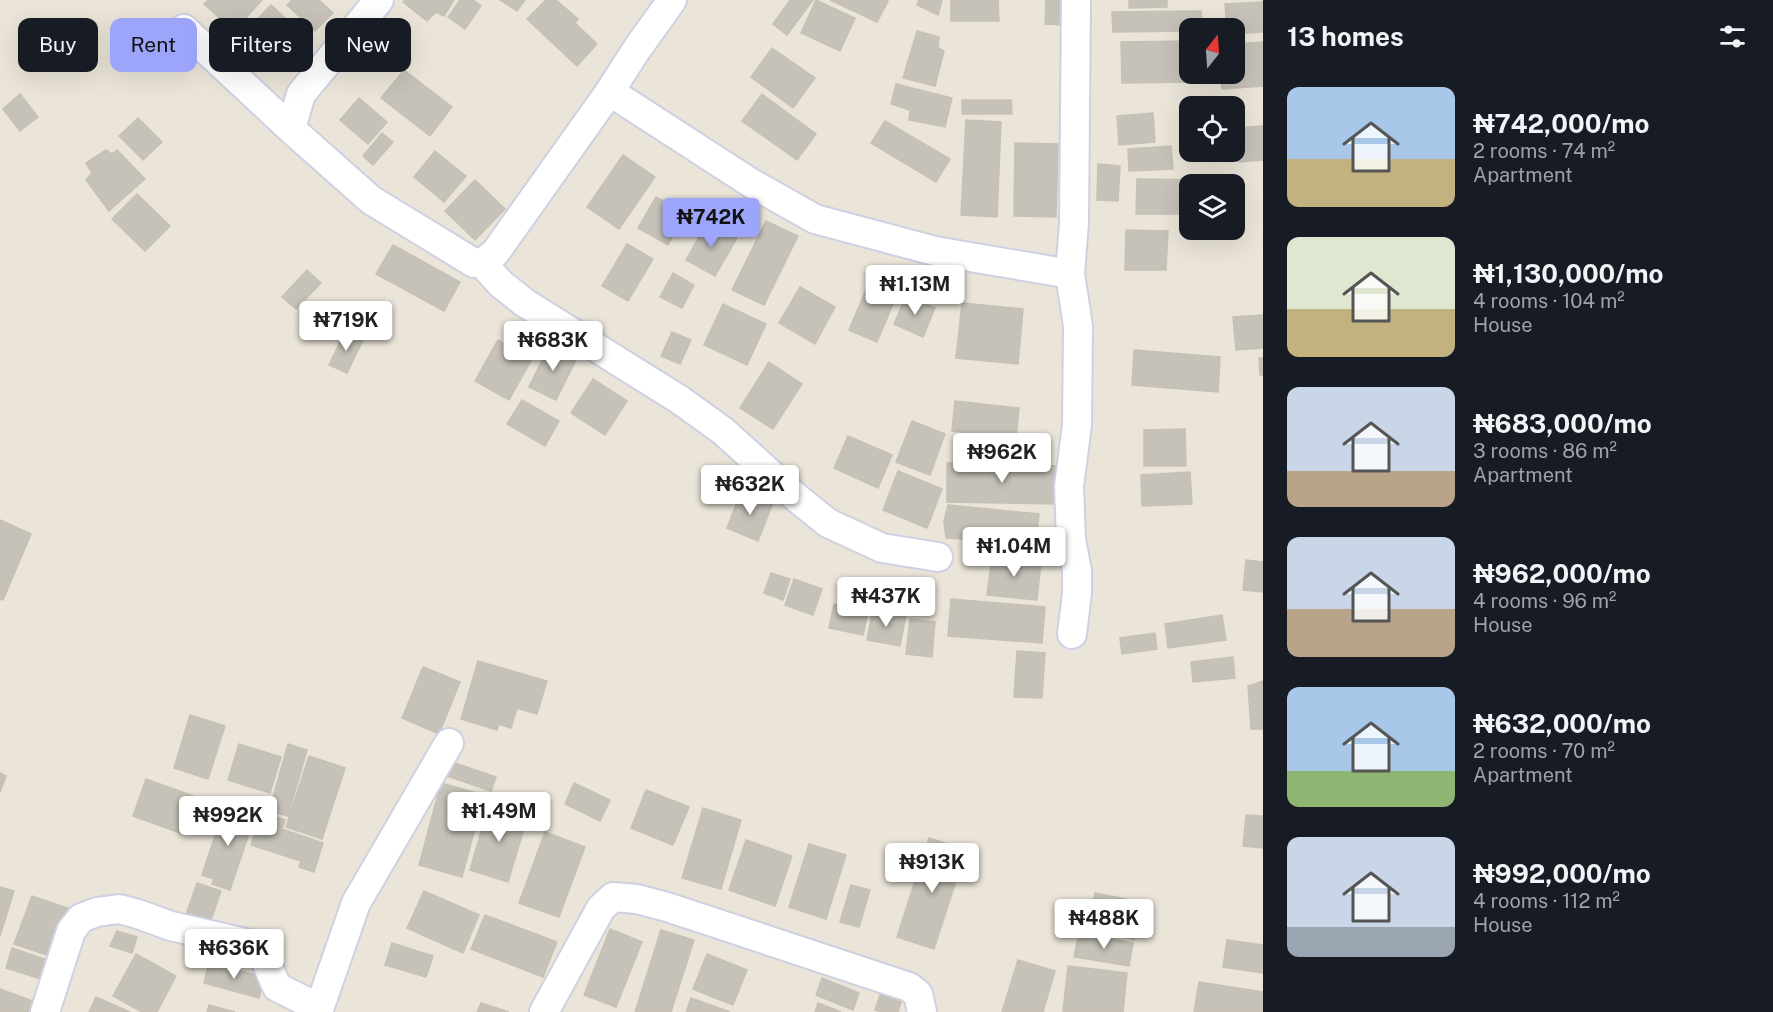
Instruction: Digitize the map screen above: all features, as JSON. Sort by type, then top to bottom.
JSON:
[{"type":"street","points":[[291,129],[301,94],[379,0]]},
{"type":"street","points":[[197,41],[291,129],[372,200],[468,260],[482,263],[495,253],[672,0]]},
{"type":"street","points":[[1072,634],[1077,593],[1077,571],[1071,540],[1069,486],[1077,425],[1078,326],[1070,274],[1074,223],[1076,0]]},
{"type":"street","points":[[608,94],[615,95],[751,183],[815,219],[935,250],[1070,274]]},
{"type":"street","points":[[482,263],[501,284],[525,303],[680,400],[723,431],[828,523],[882,548],[938,557]]},
{"type":"street","points":[[45,1012],[71,931],[81,918],[97,912],[118,909],[171,926],[259,946],[277,987],[319,1010],[356,903],[449,743]]},
{"type":"street","points":[[544,1012],[601,908],[613,897],[637,899],[667,907],[909,987],[918,994],[922,1012]]},
{"type":"building","points":[[208,0],[262,0],[246,18],[220,18],[204,4]]},
{"type":"building","points":[[292,0],[319,0],[333,13],[325,18],[325,21],[315,31],[313,18],[301,18],[287,5]]},
{"type":"building","points":[[405,0],[454,0],[444,16],[436,12],[427,21],[403,2]]},
{"type":"building","points":[[460,0],[473,0],[481,6],[465,29],[448,17]]},
{"type":"building","points":[[500,0],[525,0],[517,11]]},
{"type":"building","points":[[546,0],[556,0],[578,19],[575,23],[597,44],[577,66],[527,19]]},
{"type":"building","points":[[790,0],[813,0],[787,35],[773,24]]},
{"type":"building","points":[[816,0],[855,18],[840,51],[801,33]]},
{"type":"building","points":[[830,0],[886,0],[888,1],[877,22]]},
{"type":"building","points":[[919,0],[942,0],[938,15],[917,5]]},
{"type":"building","points":[[951,0],[998,0],[999,21],[951,21]]},
{"type":"building","points":[[1046,0],[1065,0],[1064,25],[1045,24]]},
{"type":"building","points":[[1129,0],[1167,0],[1167,7],[1129,8]]},
{"type":"building","points":[[1263,2],[1263,32],[1245,33],[1245,18],[1226,18],[1225,4]]},
{"type":"building","points":[[271,5],[285,18],[258,18]]},
{"type":"building","points":[[1201,11],[1201,18],[1179,18],[1179,31],[1113,32],[1112,12]]},
{"type":"building","points":[[917,31],[939,37],[938,48],[944,51],[935,86],[903,78]]},
{"type":"building","points":[[1179,41],[1179,82],[1122,83],[1121,42]]},
{"type":"building","points":[[1263,42],[1263,86],[1222,89],[1221,84],[1245,84],[1245,43]]},
{"type":"building","points":[[772,48],[815,78],[793,108],[751,77]]},
{"type":"building","points":[[402,72],[407,72],[452,107],[430,136],[381,98]]},
{"type":"building","points":[[896,84],[952,98],[945,127],[909,120],[910,110],[891,104]]},
{"type":"building","points":[[20,94],[38,117],[20,131],[3,109]]},
{"type":"building","points":[[762,94],[816,134],[797,160],[742,121]]},
{"type":"building","points":[[359,98],[387,122],[368,144],[340,120]]},
{"type":"building","points":[[962,100],[1011,100],[1012,114],[962,114]]},
{"type":"building","points":[[1153,113],[1155,142],[1119,145],[1117,116]]},
{"type":"building","points":[[138,118],[162,142],[143,160],[119,136]]},
{"type":"building","points":[[966,120],[1001,122],[997,217],[961,215]]},
{"type":"building","points":[[885,121],[950,159],[936,182],[871,143]]},
{"type":"building","points":[[1263,126],[1263,160],[1245,162],[1245,127]]},
{"type":"building","points":[[382,133],[393,142],[373,165],[363,156]]},
{"type":"building","points":[[1015,143],[1058,144],[1056,217],[1014,216]]},
{"type":"building","points":[[1171,146],[1173,169],[1129,171],[1128,149]]},
{"type":"building","points":[[106,150],[112,154],[117,150],[145,179],[109,211],[86,180],[92,173],[86,163]]},
{"type":"building","points":[[435,151],[466,176],[444,202],[414,177]]},
{"type":"building","points":[[623,155],[655,177],[619,229],[587,207]]},
{"type":"building","points":[[1098,164],[1120,166],[1118,201],[1097,200]]},
{"type":"building","points":[[1137,179],[1179,180],[1179,214],[1136,214]]},
{"type":"building","points":[[475,180],[505,209],[475,240],[445,211]]},
{"type":"building","points":[[137,194],[170,226],[145,251],[112,219]]},
{"type":"building","points":[[656,197],[685,214],[668,245],[638,228]]},
{"type":"building","points":[[708,221],[737,238],[715,276],[686,260]]},
{"type":"building","points":[[766,221],[798,236],[764,305],[732,290]]},
{"type":"building","points":[[1126,230],[1168,231],[1166,270],[1125,270]]},
{"type":"building","points":[[627,244],[653,259],[628,301],[602,286]]},
{"type":"building","points":[[393,245],[460,282],[444,311],[376,274]]},
{"type":"building","points":[[307,270],[321,283],[296,309],[282,297]]},
{"type":"building","points":[[673,273],[694,285],[682,308],[660,297]]},
{"type":"building","points":[[871,278],[899,290],[877,342],[849,330]]},
{"type":"building","points":[[800,287],[835,307],[815,344],[779,323]]},
{"type":"building","points":[[906,296],[935,308],[923,337],[894,324]]},
{"type":"building","points":[[962,303],[1023,309],[1018,364],[956,358]]},
{"type":"building","points":[[723,304],[766,324],[747,365],[704,345]]},
{"type":"building","points":[[1263,315],[1263,348],[1236,350],[1233,317]]},
{"type":"building","points":[[345,332],[363,340],[347,373],[329,365]]},
{"type":"building","points":[[672,332],[691,340],[680,364],[661,356]]},
{"type":"building","points":[[498,340],[532,359],[509,400],[475,381]]},
{"type":"building","points":[[550,344],[577,358],[556,400],[529,387]]},
{"type":"building","points":[[1134,350],[1220,357],[1218,392],[1132,385]]},
{"type":"building","points":[[1259,358],[1263,358],[1263,375],[1260,375]]},
{"type":"building","points":[[769,362],[802,384],[773,429],[740,408]]},
{"type":"building","points":[[593,379],[627,401],[605,435],[571,413]]},
{"type":"building","points":[[522,400],[559,421],[545,446],[507,424]]},
{"type":"building","points":[[955,401],[1019,408],[1016,438],[952,431]]},
{"type":"building","points":[[912,421],[945,434],[930,475],[896,462]]},
{"type":"building","points":[[1185,429],[1186,466],[1144,466],[1144,430]]},
{"type":"building","points":[[848,436],[892,455],[878,488],[834,468]]},
{"type":"building","points":[[947,463],[1058,466],[1057,504],[947,502]]},
{"type":"building","points":[[898,471],[942,489],[927,528],[883,510]]},
{"type":"building","points":[[1190,472],[1192,504],[1142,506],[1141,475]]},
{"type":"building","points":[[741,492],[772,505],[758,541],[727,528]]},
{"type":"building","points":[[948,505],[1039,514],[1036,542],[946,538],[944,521]]},
{"type":"building","points":[[0,520],[31,534],[3,600],[0,599]]},
{"type":"building","points":[[992,556],[1041,562],[1037,600],[987,595]]},
{"type":"building","points":[[1246,560],[1263,562],[1263,592],[1243,590]]},
{"type":"building","points":[[771,573],[790,579],[783,600],[764,593]]},
{"type":"building","points":[[794,579],[822,589],[813,615],[785,605]]},
{"type":"building","points":[[951,599],[1045,607],[1042,643],[948,636]]},
{"type":"building","points":[[834,604],[868,611],[863,635],[829,628]]},
{"type":"building","points":[[873,609],[906,615],[900,646],[867,640]]},
{"type":"building","points":[[1222,615],[1226,640],[1168,648],[1165,624]]},
{"type":"building","points":[[910,619],[935,622],[932,657],[906,654]]},
{"type":"building","points":[[1155,633],[1157,649],[1122,654],[1120,638]]},
{"type":"building","points":[[1017,651],[1045,653],[1042,698],[1014,697]]},
{"type":"building","points":[[1233,657],[1235,678],[1193,682],[1191,662]]},
{"type":"building","points":[[478,661],[547,681],[537,714],[517,708],[511,728],[499,724],[497,730],[461,719]]},
{"type":"building","points":[[423,667],[460,682],[439,734],[402,718]]},
{"type":"building","points":[[1263,681],[1263,729],[1251,729],[1248,686]]},
{"type":"building","points":[[190,715],[225,726],[208,779],[174,768]]},
{"type":"building","points":[[239,744],[281,757],[270,793],[228,780]]},
{"type":"building","points":[[288,744],[307,750],[288,816],[269,811]]},
{"type":"building","points":[[309,756],[345,768],[322,839],[286,827]]},
{"type":"building","points":[[452,762],[496,777],[491,791],[447,776]]},
{"type":"building","points":[[0,773],[6,776],[0,792]]},
{"type":"building","points":[[146,779],[196,797],[183,834],[133,816]]},
{"type":"building","points":[[441,783],[484,795],[462,877],[419,865]]},
{"type":"building","points":[[574,783],[610,800],[600,821],[565,804]]},
{"type":"building","points":[[646,790],[689,807],[673,845],[631,828]]},
{"type":"building","points":[[489,804],[528,815],[508,882],[470,870]]},
{"type":"building","points":[[225,806],[255,816],[230,890],[212,884],[214,879],[202,875]]},
{"type":"building","points":[[703,808],[741,820],[721,889],[682,878]]},
{"type":"building","points":[[262,812],[285,820],[282,829],[323,843],[314,872],[299,867],[301,861],[251,845]]},
{"type":"building","points":[[1246,815],[1263,816],[1263,848],[1243,846]]},
{"type":"building","points":[[545,832],[585,847],[559,917],[519,903]]},
{"type":"building","points":[[929,838],[966,850],[934,949],[897,937]]},
{"type":"building","points":[[746,840],[792,856],[775,906],[729,890]]},
{"type":"building","points":[[809,844],[846,855],[826,919],[789,907]]},
{"type":"building","points":[[197,883],[221,891],[210,923],[186,915]]},
{"type":"building","points":[[851,885],[870,890],[859,927],[840,922]]},
{"type":"building","points":[[0,887],[14,891],[0,936]]},
{"type":"building","points":[[424,891],[479,915],[463,953],[407,928]]},
{"type":"building","points":[[1095,893],[1141,902],[1134,939],[1087,930]]},
{"type":"building","points":[[32,896],[70,909],[53,957],[14,944]]},
{"type":"building","points":[[485,915],[557,942],[543,977],[471,949]]},
{"type":"building","points":[[610,929],[642,942],[616,1007],[584,995]]},
{"type":"building","points":[[661,930],[694,940],[671,1012],[635,1012]]},
{"type":"building","points":[[117,931],[137,937],[132,953],[110,946]]},
{"type":"building","points":[[1079,933],[1133,943],[1129,966],[1074,957]]},
{"type":"building","points":[[1227,940],[1263,945],[1263,973],[1223,967]]},
{"type":"building","points":[[392,943],[433,956],[426,977],[385,965]]},
{"type":"building","points":[[12,948],[47,960],[41,979],[6,968]]},
{"type":"building","points":[[136,954],[176,976],[157,1012],[142,1012],[113,996]]},
{"type":"building","points":[[707,954],[747,970],[733,1005],[693,989]]},
{"type":"building","points":[[1018,960],[1055,971],[1043,1012],[1002,1012]]},
{"type":"building","points":[[209,963],[264,977],[259,998],[204,983]]},
{"type":"building","points":[[1068,966],[1127,973],[1123,1012],[1063,1012]]},
{"type":"building","points":[[822,978],[859,993],[853,1010],[816,995]]},
{"type":"building","points":[[1199,982],[1263,992],[1263,1012],[1194,1012]]},
{"type":"building","points":[[0,989],[38,1003],[35,1012],[0,1012]]},
{"type":"building","points":[[881,992],[902,999],[898,1012],[875,1010]]},
{"type":"building","points":[[96,997],[130,1012],[89,1012]]},
{"type":"building","points":[[691,998],[730,1012],[686,1012]]},
{"type":"building","points":[[481,1003],[509,1012],[477,1012]]},
{"type":"building","points":[[818,1003],[841,1012],[815,1012]]},
{"type":"building","points":[[209,1005],[235,1012],[207,1012]]}]
